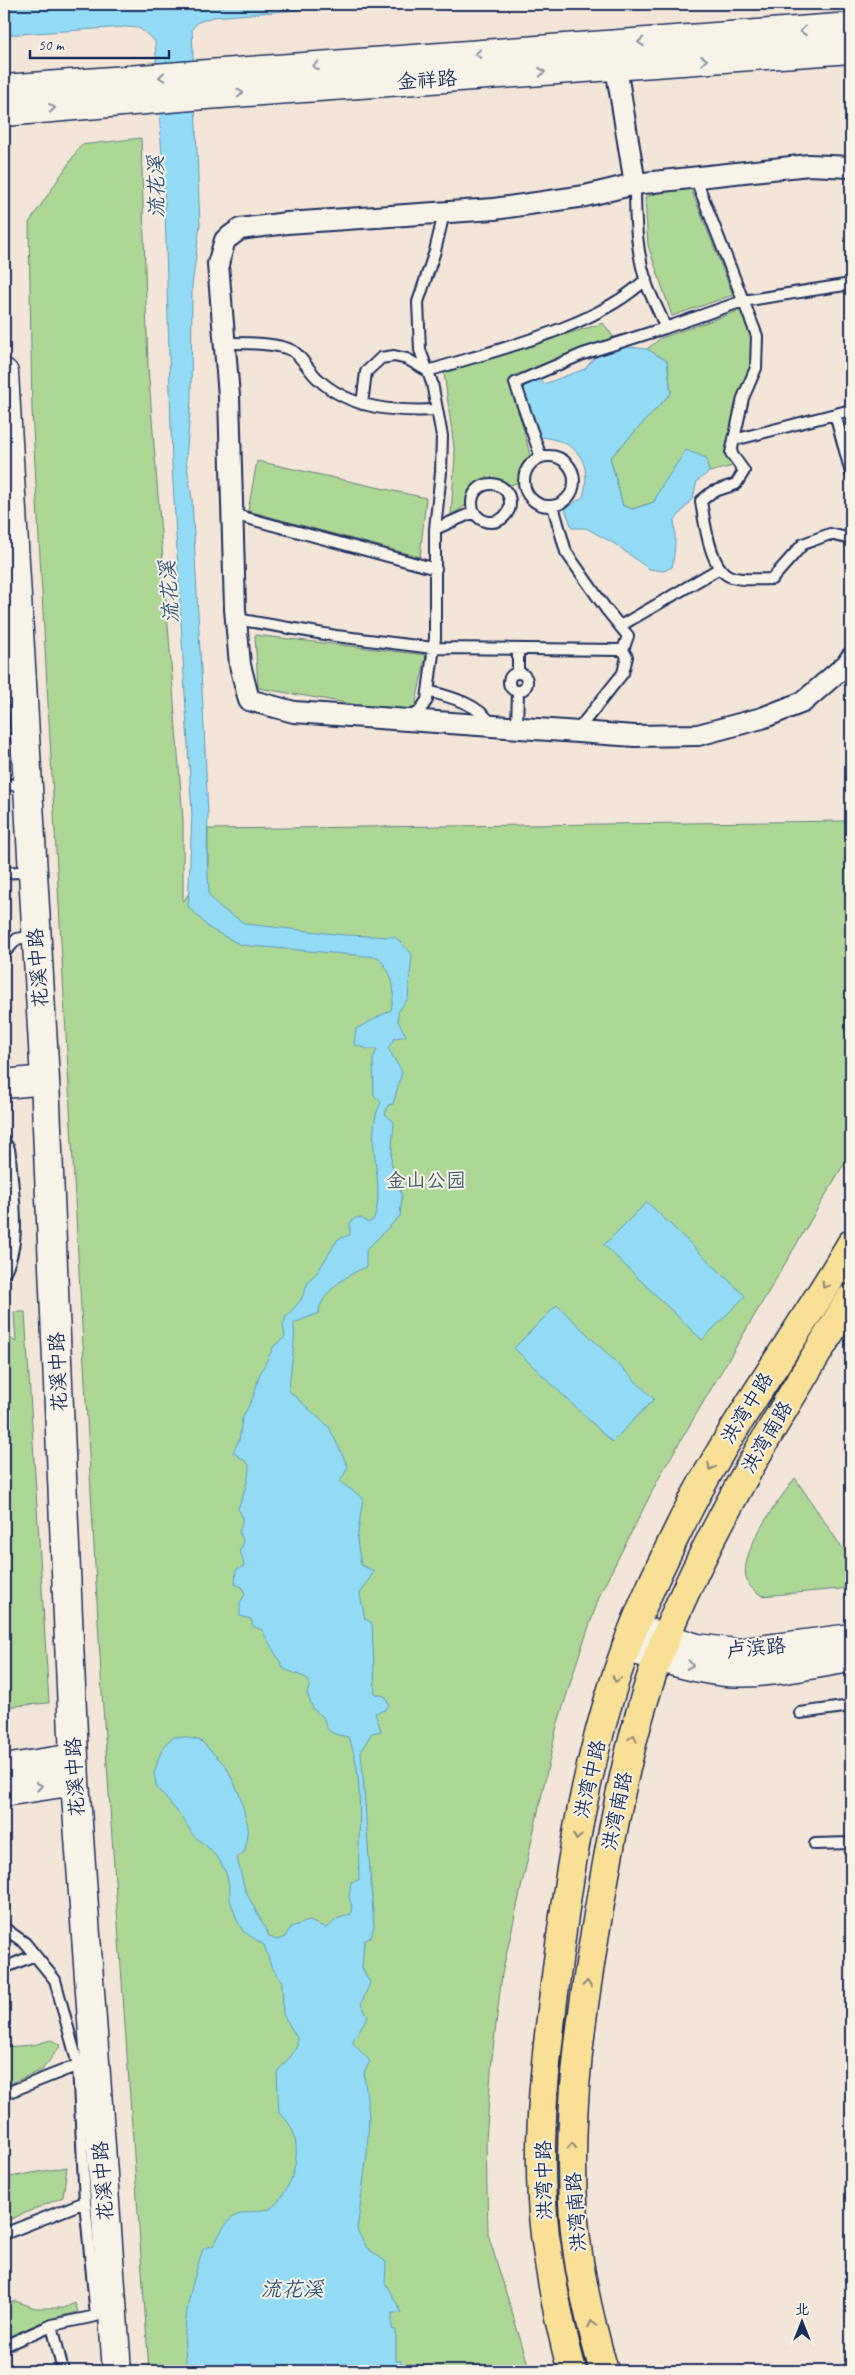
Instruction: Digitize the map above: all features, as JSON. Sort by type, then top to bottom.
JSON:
[{"type":"main road","name":"洪湾中路","points":[[572,2371],[559,2319],[545,2233],[541,2166],[545,2086],[555,1982],[576,1842],[588,1784],[610,1696],[630,1637],[685,1517],[723,1446],[851,1244]]},
{"type":"main road","name":"洪湾南路","points":[[604,2371],[579,2260],[574,2223],[572,2176],[575,2079],[593,1940],[613,1825],[642,1705],[663,1648],[725,1510],[766,1437],[851,1298]]},
{"type":"street","name":"金祥路","points":[[4,89],[136,90],[191,86],[851,27]]},
{"type":"street","name":"金祥路","points":[[191,86],[616,67],[851,49]]},
{"type":"street","points":[[616,67],[635,184]]},
{"type":"street","name":"金祥路","points":[[4,112],[136,90]]},
{"type":"street","points":[[851,167],[809,165],[635,184],[585,196],[494,209],[287,223],[240,229],[225,240],[218,264],[228,396],[236,619],[240,666],[249,700],[294,712],[635,736],[698,735],[762,718],[804,702],[847,664],[851,658]]},
{"type":"street","name":"花溪中路","points":[[4,373],[16,784],[32,871],[46,1080],[74,1769],[104,2315],[117,2371]]},
{"type":"street","points":[[4,1084],[46,1080]]},
{"type":"street","points":[[630,1637],[727,1672],[754,1671],[851,1658]]},
{"type":"street","name":"卢滨路","points":[[663,1648],[697,1648],[736,1653],[851,1638]]},
{"type":"street","points":[[4,1769],[74,1769]]},
{"type":"street","points":[[4,1792],[74,1769]]},
{"type":"lane","points":[[694,177],[757,336],[756,368],[744,398],[731,453],[744,471],[736,484],[712,492],[701,501],[716,564],[728,576],[772,578],[804,544],[830,534],[851,539]]},
{"type":"lane","points":[[635,184],[635,227],[639,254],[646,279],[666,328]]},
{"type":"lane","points":[[406,720],[419,712],[427,700],[434,648],[435,529],[442,472],[442,436],[428,371],[420,350],[418,302],[435,251],[444,213]]},
{"type":"lane","points":[[362,404],[366,372],[381,358],[394,356],[407,359],[428,371],[587,319],[631,294],[646,279]]},
{"type":"lane","points":[[541,457],[515,383],[583,354],[743,301],[851,284]]},
{"type":"lane","points":[[224,343],[262,344],[292,350],[317,379],[337,395],[362,404],[398,410],[437,410]]},
{"type":"lane","points":[[734,440],[851,410]]},
{"type":"lane","points":[[835,414],[851,473]]},
{"type":"lane","points":[[553,456],[560,458],[572,469],[575,477],[572,492],[567,499],[554,506],[538,504],[527,494],[524,486],[526,470],[541,457],[553,456]]},
{"type":"lane","points":[[494,484],[500,486],[508,494],[510,506],[500,520],[488,522],[482,520],[474,512],[472,500],[474,494],[483,486],[494,484]]},
{"type":"lane","points":[[508,494],[524,486]]},
{"type":"lane","points":[[554,506],[566,552],[628,636],[623,650],[627,657],[623,673],[576,732]]},
{"type":"lane","points":[[435,529],[474,512]]},
{"type":"lane","points":[[232,514],[436,569]]},
{"type":"lane","points":[[620,626],[720,568]]},
{"type":"lane","points":[[236,619],[336,636],[434,648],[623,650]]},
{"type":"lane","points":[[517,727],[518,691],[524,688],[527,683],[523,675],[518,673],[518,649]]},
{"type":"lane","points":[[428,691],[453,698],[485,714],[492,726]]},
{"type":"lane","points":[[4,873],[32,871]]},
{"type":"lane","points":[[4,952],[17,939],[36,935]]},
{"type":"lane","points":[[4,1141],[9,1148],[10,1155],[15,1241],[11,1260],[4,1273]]},
{"type":"lane","points":[[800,1713],[851,1706]]},
{"type":"lane","points":[[814,1844],[851,1843]]},
{"type":"lane","points":[[4,1928],[25,1943],[55,1980],[59,1989],[78,2065],[85,2202],[104,2315],[52,2325],[4,2346]]},
{"type":"lane","points":[[4,1968],[35,1955]]},
{"type":"lane","points":[[4,2094],[78,2065]]},
{"type":"lane","points":[[4,2234],[85,2202]]},
{"type":"lane","points":[[52,2325],[64,2371]]},
{"type":"green space","name":"金山公园","points":[[141,138],[148,367],[183,819],[183,902],[208,865],[208,829],[848,821],[849,840],[851,840],[851,1152],[662,1472],[601,1592],[557,1726],[502,1974],[492,2058],[486,2140],[488,2234],[530,2371],[149,2371],[102,1693],[32,410],[29,223],[81,145]]},
{"type":"green space","points":[[689,184],[733,295],[672,316],[648,245],[645,197]]},
{"type":"green space","points":[[744,309],[753,335],[753,365],[746,379],[726,447],[733,466],[709,472],[706,458],[674,473],[664,484],[654,502],[633,509],[623,506],[610,458],[671,393],[667,361],[647,349],[661,338]]},
{"type":"green space","points":[[603,323],[616,340],[512,382],[530,455],[522,467],[517,483],[510,485],[496,478],[483,480],[473,485],[465,506],[451,515],[455,455],[444,372]]},
{"type":"green space","points":[[257,461],[426,498],[420,557],[248,511]]},
{"type":"green space","points":[[255,635],[426,655],[415,707],[400,712],[258,688]]},
{"type":"green space","points":[[14,1312],[25,1312],[49,1703],[4,1707],[4,1334],[16,1342]]},
{"type":"green space","points":[[795,1478],[851,1561],[851,1588],[762,1596],[750,1586],[746,1575],[746,1562],[751,1546],[759,1530]]},
{"type":"green space","points":[[51,2040],[61,2045],[42,2070],[4,2086],[4,2047],[33,2045]]},
{"type":"green space","points":[[67,2167],[63,2197],[4,2222],[4,2178]]},
{"type":"green space","points":[[15,2301],[35,2308],[64,2308],[75,2303],[78,2312],[49,2319],[4,2339],[4,2306]]},
{"type":"water","name":"流花溪","points":[[4,4],[370,4],[213,17],[198,22],[192,29],[200,225],[192,286],[191,400],[186,459],[192,499],[208,816],[209,895],[219,907],[246,924],[344,935],[395,937],[412,954],[408,998],[398,1012],[398,1021],[406,1036],[395,1038],[388,1048],[402,1072],[393,1104],[388,1105],[385,1114],[394,1122],[391,1162],[402,1196],[400,1216],[366,1250],[366,1267],[351,1274],[336,1285],[324,1299],[319,1313],[294,1323],[289,1391],[329,1427],[348,1467],[340,1482],[363,1498],[357,1540],[361,1565],[374,1571],[360,1594],[365,1619],[372,1623],[375,1694],[385,1696],[389,1705],[385,1710],[375,1713],[381,1731],[372,1733],[361,1750],[374,1926],[371,1937],[364,1941],[362,1968],[370,1983],[361,2004],[368,2016],[352,2042],[370,2061],[364,2072],[369,2116],[367,2154],[357,2230],[367,2248],[386,2262],[385,2283],[402,2313],[392,2313],[392,2329],[396,2330],[396,2361],[401,2361],[401,2371],[187,2371],[185,2342],[187,2311],[203,2249],[214,2245],[225,2226],[235,2216],[270,2209],[287,2189],[292,2176],[296,2162],[294,2134],[288,2123],[279,2113],[277,2072],[297,2046],[297,2038],[283,2014],[282,1982],[271,1966],[264,1945],[243,1931],[237,1920],[230,1900],[226,1873],[220,1861],[211,1850],[193,1835],[182,1817],[157,1788],[154,1774],[164,1745],[174,1737],[185,1737],[201,1741],[226,1766],[239,1793],[248,1826],[245,1851],[237,1858],[245,1890],[269,1936],[276,1940],[285,1937],[291,1927],[309,1921],[327,1928],[337,1919],[351,1914],[352,1906],[349,1897],[351,1882],[359,1880],[360,1807],[354,1752],[348,1737],[335,1734],[329,1730],[324,1718],[313,1709],[307,1693],[310,1685],[307,1678],[284,1669],[262,1630],[253,1626],[251,1619],[240,1616],[240,1603],[245,1594],[242,1587],[235,1584],[236,1570],[244,1566],[239,1551],[242,1548],[243,1540],[239,1532],[242,1520],[238,1509],[247,1481],[249,1464],[233,1452],[239,1440],[242,1419],[254,1395],[259,1376],[274,1346],[285,1337],[283,1326],[286,1317],[301,1300],[309,1280],[317,1273],[338,1239],[350,1235],[350,1223],[355,1218],[362,1218],[368,1223],[374,1219],[378,1190],[374,1131],[376,1116],[381,1102],[374,1095],[373,1059],[377,1049],[367,1049],[354,1044],[356,1029],[391,1010],[392,982],[387,970],[378,957],[241,945],[209,928],[188,906],[192,815],[172,464],[165,207],[155,41],[139,28],[125,27],[4,35]]},
{"type":"water","points":[[619,346],[647,349],[667,361],[671,393],[610,458],[623,506],[633,509],[654,502],[660,489],[686,450],[706,458],[709,472],[697,481],[693,498],[674,521],[675,544],[672,567],[664,571],[649,569],[615,544],[586,528],[572,528],[565,509],[583,497],[586,484],[584,463],[573,448],[553,439],[540,437],[522,385],[539,378],[544,384],[585,369],[601,350]]},
{"type":"water","points":[[647,1202],[745,1296],[702,1340],[604,1245]]},
{"type":"water","points":[[557,1305],[654,1399],[612,1442],[514,1348]]}]
